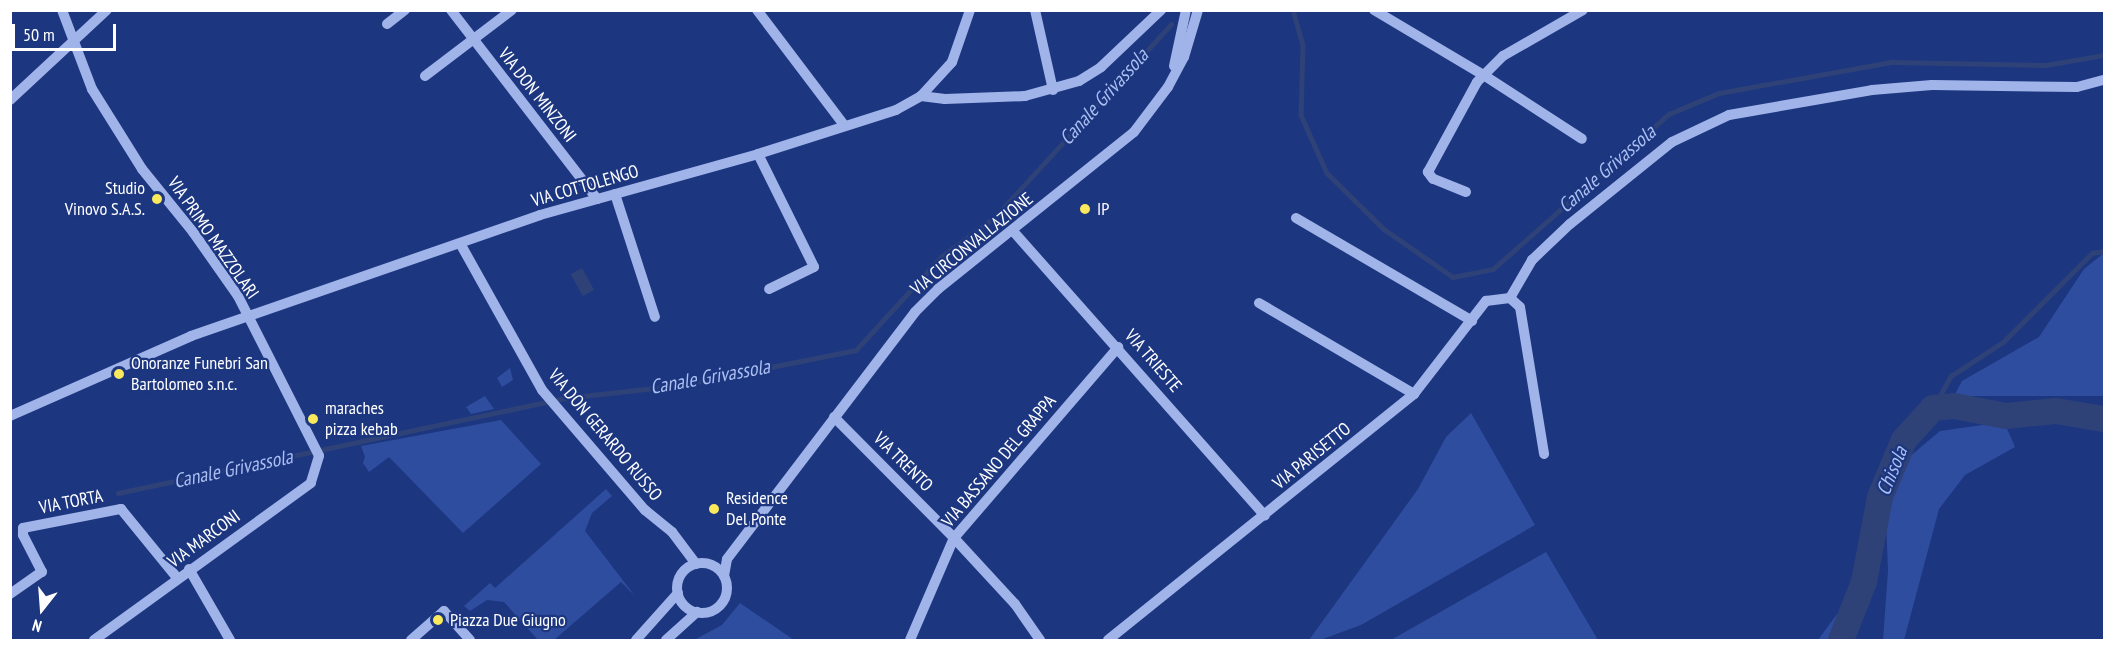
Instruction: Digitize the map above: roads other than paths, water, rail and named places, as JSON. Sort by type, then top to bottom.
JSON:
[{"type":"street","name":"VIA PRIMO MAZZOLARI","points":[[62,10],[92,89],[142,169],[193,232],[248,317],[318,453]]},
{"type":"street","points":[[10,100],[107,10]]},
{"type":"street","points":[[387,24],[405,10]]},
{"type":"street","name":"VIA DON MINZONI","points":[[451,10],[597,199]]},
{"type":"street","points":[[424,76],[512,10]]},
{"type":"street","points":[[757,10],[844,125]]},
{"type":"street","points":[[921,96],[952,62],[970,10]]},
{"type":"street","points":[[1035,10],[1053,90]]},
{"type":"street","points":[[921,96],[945,99],[1053,90],[1079,81],[1101,67],[1161,10]]},
{"type":"street","name":"VIA CIRCONVALLAZIONE","points":[[1168,87],[1186,10]]},
{"type":"street","name":"VIA CIRCONVALLAZIONE","points":[[727,559],[915,312],[938,289],[1134,132],[1168,87],[1184,57],[1198,10]]},
{"type":"street","points":[[1374,10],[1482,74],[1582,139]]},
{"type":"street","points":[[1466,192],[1433,179],[1428,172],[1482,74],[1503,56],[1583,10]]},
{"type":"street","points":[[1544,454],[1520,307],[1510,298],[1533,260],[1570,224],[1672,142],[1729,115],[1872,90],[1932,85],[2078,87],[2103,80]]},
{"type":"street","name":"VIA COTTOLENGO","points":[[10,416],[191,336],[597,199],[758,154],[896,110],[921,96]]},
{"type":"street","points":[[758,154],[814,267],[769,289]]},
{"type":"street","points":[[615,194],[655,317]]},
{"type":"street","points":[[1296,218],[1472,321]]},
{"type":"street","name":"VIA TRIESTE","points":[[1013,231],[1118,346],[1265,516]]},
{"type":"street","name":"VIA DON GERARDO RUSSO","points":[[461,244],[552,402],[645,510],[672,532],[680,546],[696,564]]},
{"type":"street","name":"VIA PARISETTO","points":[[1108,640],[1414,394],[1486,301],[1510,298]]},
{"type":"street","points":[[1259,303],[1414,394]]},
{"type":"street","name":"VIA BASSANO DEL GRAPPA","points":[[910,640],[954,538],[1118,346]]},
{"type":"street","name":"VIA TRENTO","points":[[834,417],[954,538],[1015,604],[1040,640]]},
{"type":"street","name":"VIA MARCONI","points":[[94,640],[189,569],[311,483],[318,453]]},
{"type":"street","name":"VIA TORTA","points":[[10,594],[42,572],[23,535],[23,528],[121,509],[178,579]]},
{"type":"street","points":[[636,640],[678,593],[682,573],[680,546]]},
{"type":"street","points":[[682,573],[696,564],[712,566],[727,559]]},
{"type":"street","points":[[678,593],[683,604],[697,612],[713,611],[724,600],[727,559]]},
{"type":"street","points":[[712,566],[724,576]]},
{"type":"street","points":[[189,569],[230,640]]},
{"type":"street","points":[[678,627],[683,604]]},
{"type":"street","points":[[411,640],[444,610],[470,640]]},
{"type":"street","points":[[666,640],[697,612]]},
{"type":"waterway","name":"Canale Grivassola","points":[[1293,10],[1303,45],[1301,115],[1327,173],[1384,229],[1453,277],[1493,269],[1669,114],[1719,93],[1892,62],[2046,65],[2104,55]]},
{"type":"waterway","name":"Canale Grivassola","points":[[118,493],[565,398],[681,385],[856,350],[941,257],[995,217],[1171,24]]},
{"type":"waterway","points":[[1933,408],[1951,376],[2003,342],[2092,253],[2104,251]]},
{"type":"waterway","name":"Chisola","points":[[1841,640],[1864,582],[1880,497],[1904,440],[1933,408],[1954,406],[2006,416],[2056,411],[2104,419]]},
{"type":"place","name":"Studio Vinovo S.A.S.","points":[[157,199]]},
{"type":"place","name":"IP","points":[[1085,209]]},
{"type":"place","name":"Onoranze Funebri San Bartolomeo s.n.c.","points":[[119,374]]},
{"type":"place","name":"maraches pizza kebab","points":[[313,419]]},
{"type":"place","name":"Residence Del Ponte","points":[[714,509]]},
{"type":"place","name":"Piazza Due Giugno","points":[[438,620]]}]
